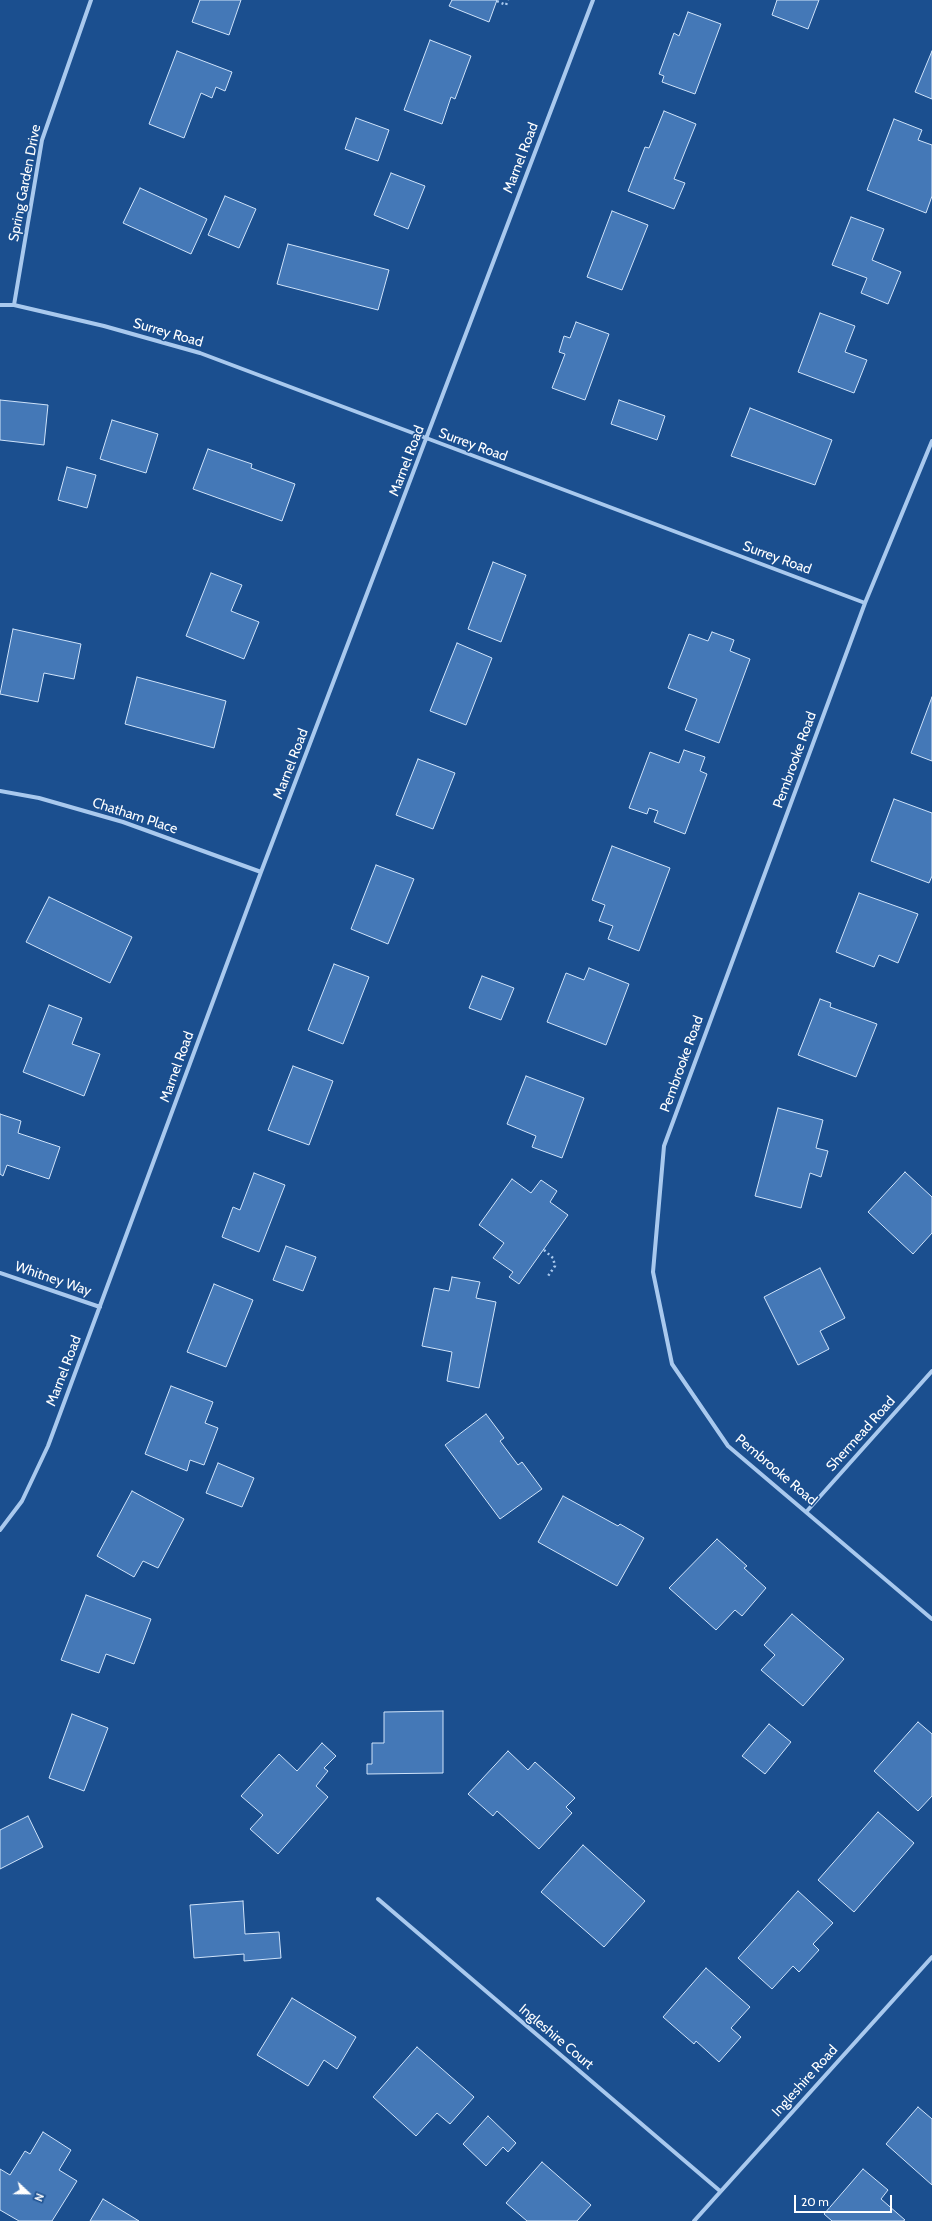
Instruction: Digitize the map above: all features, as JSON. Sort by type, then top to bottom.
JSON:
[{"type":"street","name":"Spring Garden Drive","points":[[14,305],[42,140],[91,0]]},
{"type":"street","name":"Marnel Road","points":[[0,1530],[22,1501],[39,1467],[100,1307],[261,872],[427,440],[593,0]]},
{"type":"street","name":"Surrey Road","points":[[0,305],[14,305],[104,326],[200,353],[427,440],[865,603]]},
{"type":"street","name":"Pembrooke Road","points":[[932,441],[865,603],[664,1146],[653,1272],[672,1364],[728,1446],[932,1618]]},
{"type":"street","name":"Chatham Place","points":[[0,791],[39,798],[123,822],[261,872]]},
{"type":"street","name":"Whitney Way","points":[[0,1273],[100,1307]]},
{"type":"street","name":"Shermead Road","points":[[807,1512],[932,1371]]},
{"type":"street","name":"Ingleshire Court","points":[[378,1899],[720,2191]]},
{"type":"street","name":"Ingleshire Road","points":[[694,2221],[932,1957]]},
{"type":"path","points":[[497,1],[506,5],[508,0]]},
{"type":"path","points":[[544,1250],[553,1258],[555,1266],[548,1276]]},
{"type":"building","points":[[200,0],[241,0],[229,35],[192,22]]},
{"type":"building","points":[[452,0],[497,0],[489,22],[449,6]]},
{"type":"building","points":[[777,0],[819,0],[808,29],[772,15]]},
{"type":"building","points":[[688,12],[721,24],[695,94],[662,82],[664,76],[659,74],[674,33],[679,36]]},
{"type":"building","points":[[430,40],[471,56],[455,99],[451,97],[442,124],[404,110]]},
{"type":"building","points":[[177,51],[232,72],[225,91],[216,87],[212,98],[201,93],[184,138],[149,124]]},
{"type":"building","points":[[932,51],[932,99],[915,92]]},
{"type":"building","points":[[664,111],[696,124],[674,179],[685,183],[674,209],[628,191],[645,147],[649,148]]},
{"type":"building","points":[[356,118],[389,130],[378,161],[345,149]]},
{"type":"building","points":[[894,119],[922,130],[918,140],[932,145],[932,196],[926,213],[867,190]]},
{"type":"building","points":[[391,173],[425,186],[408,229],[374,215]]},
{"type":"building","points":[[140,188],[207,219],[191,254],[123,223]]},
{"type":"building","points":[[225,196],[256,209],[239,248],[208,235]]},
{"type":"building","points":[[612,211],[648,225],[622,290],[587,277]]},
{"type":"building","points":[[851,217],[884,229],[872,260],[901,272],[888,304],[861,293],[867,278],[832,265]]},
{"type":"building","points":[[288,244],[389,270],[378,310],[277,284]]},
{"type":"building","points":[[820,313],[855,326],[845,352],[867,360],[854,393],[798,372]]},
{"type":"building","points":[[576,322],[609,334],[585,400],[552,388],[565,354],[559,352],[564,336],[570,338]]},
{"type":"building","points":[[0,400],[48,405],[44,445],[0,440]]},
{"type":"building","points":[[619,400],[665,416],[657,440],[611,424]]},
{"type":"building","points":[[750,408],[832,440],[815,485],[731,456]]},
{"type":"building","points":[[112,420],[158,434],[146,473],[100,459]]},
{"type":"building","points":[[208,449],[252,464],[251,468],[295,484],[282,521],[193,489]]},
{"type":"building","points":[[67,467],[96,475],[87,508],[58,500]]},
{"type":"building","points":[[493,562],[526,575],[501,642],[468,629]]},
{"type":"building","points":[[211,573],[242,585],[231,611],[259,622],[244,659],[186,636]]},
{"type":"building","points":[[13,629],[81,644],[74,679],[44,673],[38,702],[0,694]]},
{"type":"building","points":[[712,632],[734,640],[730,651],[750,659],[719,743],[685,730],[697,699],[668,688],[689,634],[708,641]]},
{"type":"building","points":[[457,643],[492,658],[466,725],[430,711]]},
{"type":"building","points":[[137,677],[226,701],[214,748],[125,724]]},
{"type":"building","points":[[932,697],[932,761],[911,753]]},
{"type":"building","points":[[684,750],[705,757],[700,771],[707,774],[685,834],[654,822],[658,811],[649,808],[647,814],[629,808],[650,752],[679,763]]},
{"type":"building","points":[[418,759],[455,773],[433,829],[396,815]]},
{"type":"building","points":[[894,799],[932,813],[932,876],[929,883],[871,861]]},
{"type":"building","points":[[612,846],[670,868],[639,951],[608,939],[613,926],[599,921],[605,905],[592,900]]},
{"type":"building","points":[[376,865],[414,879],[388,944],[351,929]]},
{"type":"building","points":[[859,893],[918,914],[898,963],[879,955],[874,967],[836,952]]},
{"type":"building","points":[[49,897],[132,937],[110,983],[26,942]]},
{"type":"building","points":[[334,964],[369,977],[343,1044],[308,1030]]},
{"type":"building","points":[[589,968],[629,984],[606,1045],[547,1022],[566,973],[584,980]]},
{"type":"building","points":[[482,976],[514,988],[501,1020],[469,1008]]},
{"type":"building","points":[[820,999],[831,1003],[830,1007],[877,1024],[856,1077],[798,1055]]},
{"type":"building","points":[[49,1005],[82,1018],[72,1044],[100,1054],[84,1096],[23,1072]]},
{"type":"building","points":[[293,1066],[333,1081],[309,1145],[268,1130]]},
{"type":"building","points":[[526,1076],[584,1098],[562,1158],[532,1147],[536,1136],[507,1124]]},
{"type":"building","points":[[778,1108],[823,1120],[816,1148],[828,1151],[821,1177],[810,1173],[801,1208],[755,1196]]},
{"type":"building","points":[[0,1114],[21,1121],[18,1133],[60,1147],[49,1179],[7,1165],[3,1176],[0,1174]]},
{"type":"building","points":[[905,1172],[932,1197],[932,1233],[913,1254],[868,1212]]},
{"type":"building","points":[[254,1173],[285,1185],[259,1252],[222,1237],[233,1207],[240,1210]]},
{"type":"building","points":[[512,1179],[531,1193],[541,1180],[557,1191],[550,1202],[568,1215],[519,1284],[509,1277],[513,1272],[493,1258],[504,1243],[479,1225]]},
{"type":"building","points":[[286,1246],[316,1257],[303,1291],[273,1280]]},
{"type":"building","points":[[820,1268],[845,1318],[820,1331],[829,1349],[798,1365],[764,1297]]},
{"type":"building","points":[[452,1277],[480,1282],[476,1298],[496,1302],[479,1388],[447,1381],[452,1352],[422,1346],[434,1288],[449,1291]]},
{"type":"building","points":[[214,1284],[253,1300],[226,1367],[187,1352]]},
{"type":"building","points":[[171,1386],[213,1402],[205,1423],[218,1428],[204,1465],[190,1460],[187,1471],[145,1454]]},
{"type":"building","points":[[486,1414],[504,1438],[500,1441],[518,1465],[522,1462],[542,1489],[500,1519],[445,1445]]},
{"type":"building","points":[[218,1463],[254,1478],[242,1507],[206,1493]]},
{"type":"building","points":[[132,1491],[184,1519],[158,1568],[143,1561],[134,1577],[97,1556]]},
{"type":"building","points":[[563,1496],[618,1526],[620,1524],[644,1538],[617,1586],[538,1542]]},
{"type":"building","points":[[717,1539],[747,1566],[744,1568],[766,1588],[742,1616],[735,1610],[716,1630],[669,1588]]},
{"type":"building","points":[[86,1595],[151,1619],[134,1664],[106,1654],[99,1673],[61,1660]]},
{"type":"building","points":[[792,1614],[844,1659],[803,1706],[761,1670],[775,1655],[764,1645]]},
{"type":"building","points":[[443,1711],[443,1773],[367,1774],[367,1764],[372,1764],[372,1743],[384,1743],[384,1712]]},
{"type":"building","points":[[72,1714],[108,1728],[84,1791],[49,1778]]},
{"type":"building","points":[[918,1722],[932,1734],[932,1796],[918,1811],[874,1771]]},
{"type":"building","points":[[769,1724],[791,1742],[765,1774],[742,1756]]},
{"type":"building","points":[[322,1743],[336,1756],[324,1768],[328,1771],[316,1786],[328,1797],[278,1854],[250,1829],[263,1815],[241,1796],[279,1754],[297,1771]]},
{"type":"building","points":[[508,1751],[528,1770],[535,1762],[575,1798],[566,1807],[572,1813],[539,1849],[497,1811],[493,1816],[468,1794]]},
{"type":"building","points":[[878,1812],[914,1843],[854,1912],[818,1880]]},
{"type":"building","points":[[28,1816],[43,1847],[0,1869],[0,1830]]},
{"type":"building","points":[[583,1845],[645,1901],[604,1947],[541,1892]]},
{"type":"building","points":[[798,1891],[833,1923],[813,1944],[819,1950],[799,1972],[793,1966],[772,1989],[738,1958]]},
{"type":"building","points":[[243,1901],[245,1934],[279,1932],[281,1958],[244,1961],[244,1954],[194,1958],[190,1905]]},
{"type":"building","points":[[706,1968],[750,2007],[731,2028],[741,2037],[719,2062],[696,2041],[694,2044],[663,2017]]},
{"type":"building","points":[[292,1998],[356,2037],[337,2069],[324,2060],[308,2086],[257,2055]]},
{"type":"building","points":[[417,2047],[474,2097],[450,2124],[437,2113],[416,2136],[373,2097]]},
{"type":"building","points":[[918,2107],[932,2119],[932,2185],[886,2144]]},
{"type":"building","points":[[488,2116],[516,2143],[508,2152],[503,2147],[486,2166],[463,2144]]},
{"type":"building","points":[[43,2132],[71,2150],[59,2170],[77,2181],[52,2221],[19,2221],[0,2210],[0,2169],[10,2175],[25,2151],[30,2154]]},
{"type":"building","points":[[542,2162],[591,2205],[577,2221],[527,2221],[506,2203]]},
{"type":"building","points":[[863,2169],[888,2190],[881,2199],[905,2220],[832,2221],[824,2214]]},
{"type":"building","points":[[103,2199],[139,2221],[90,2221]]}]
